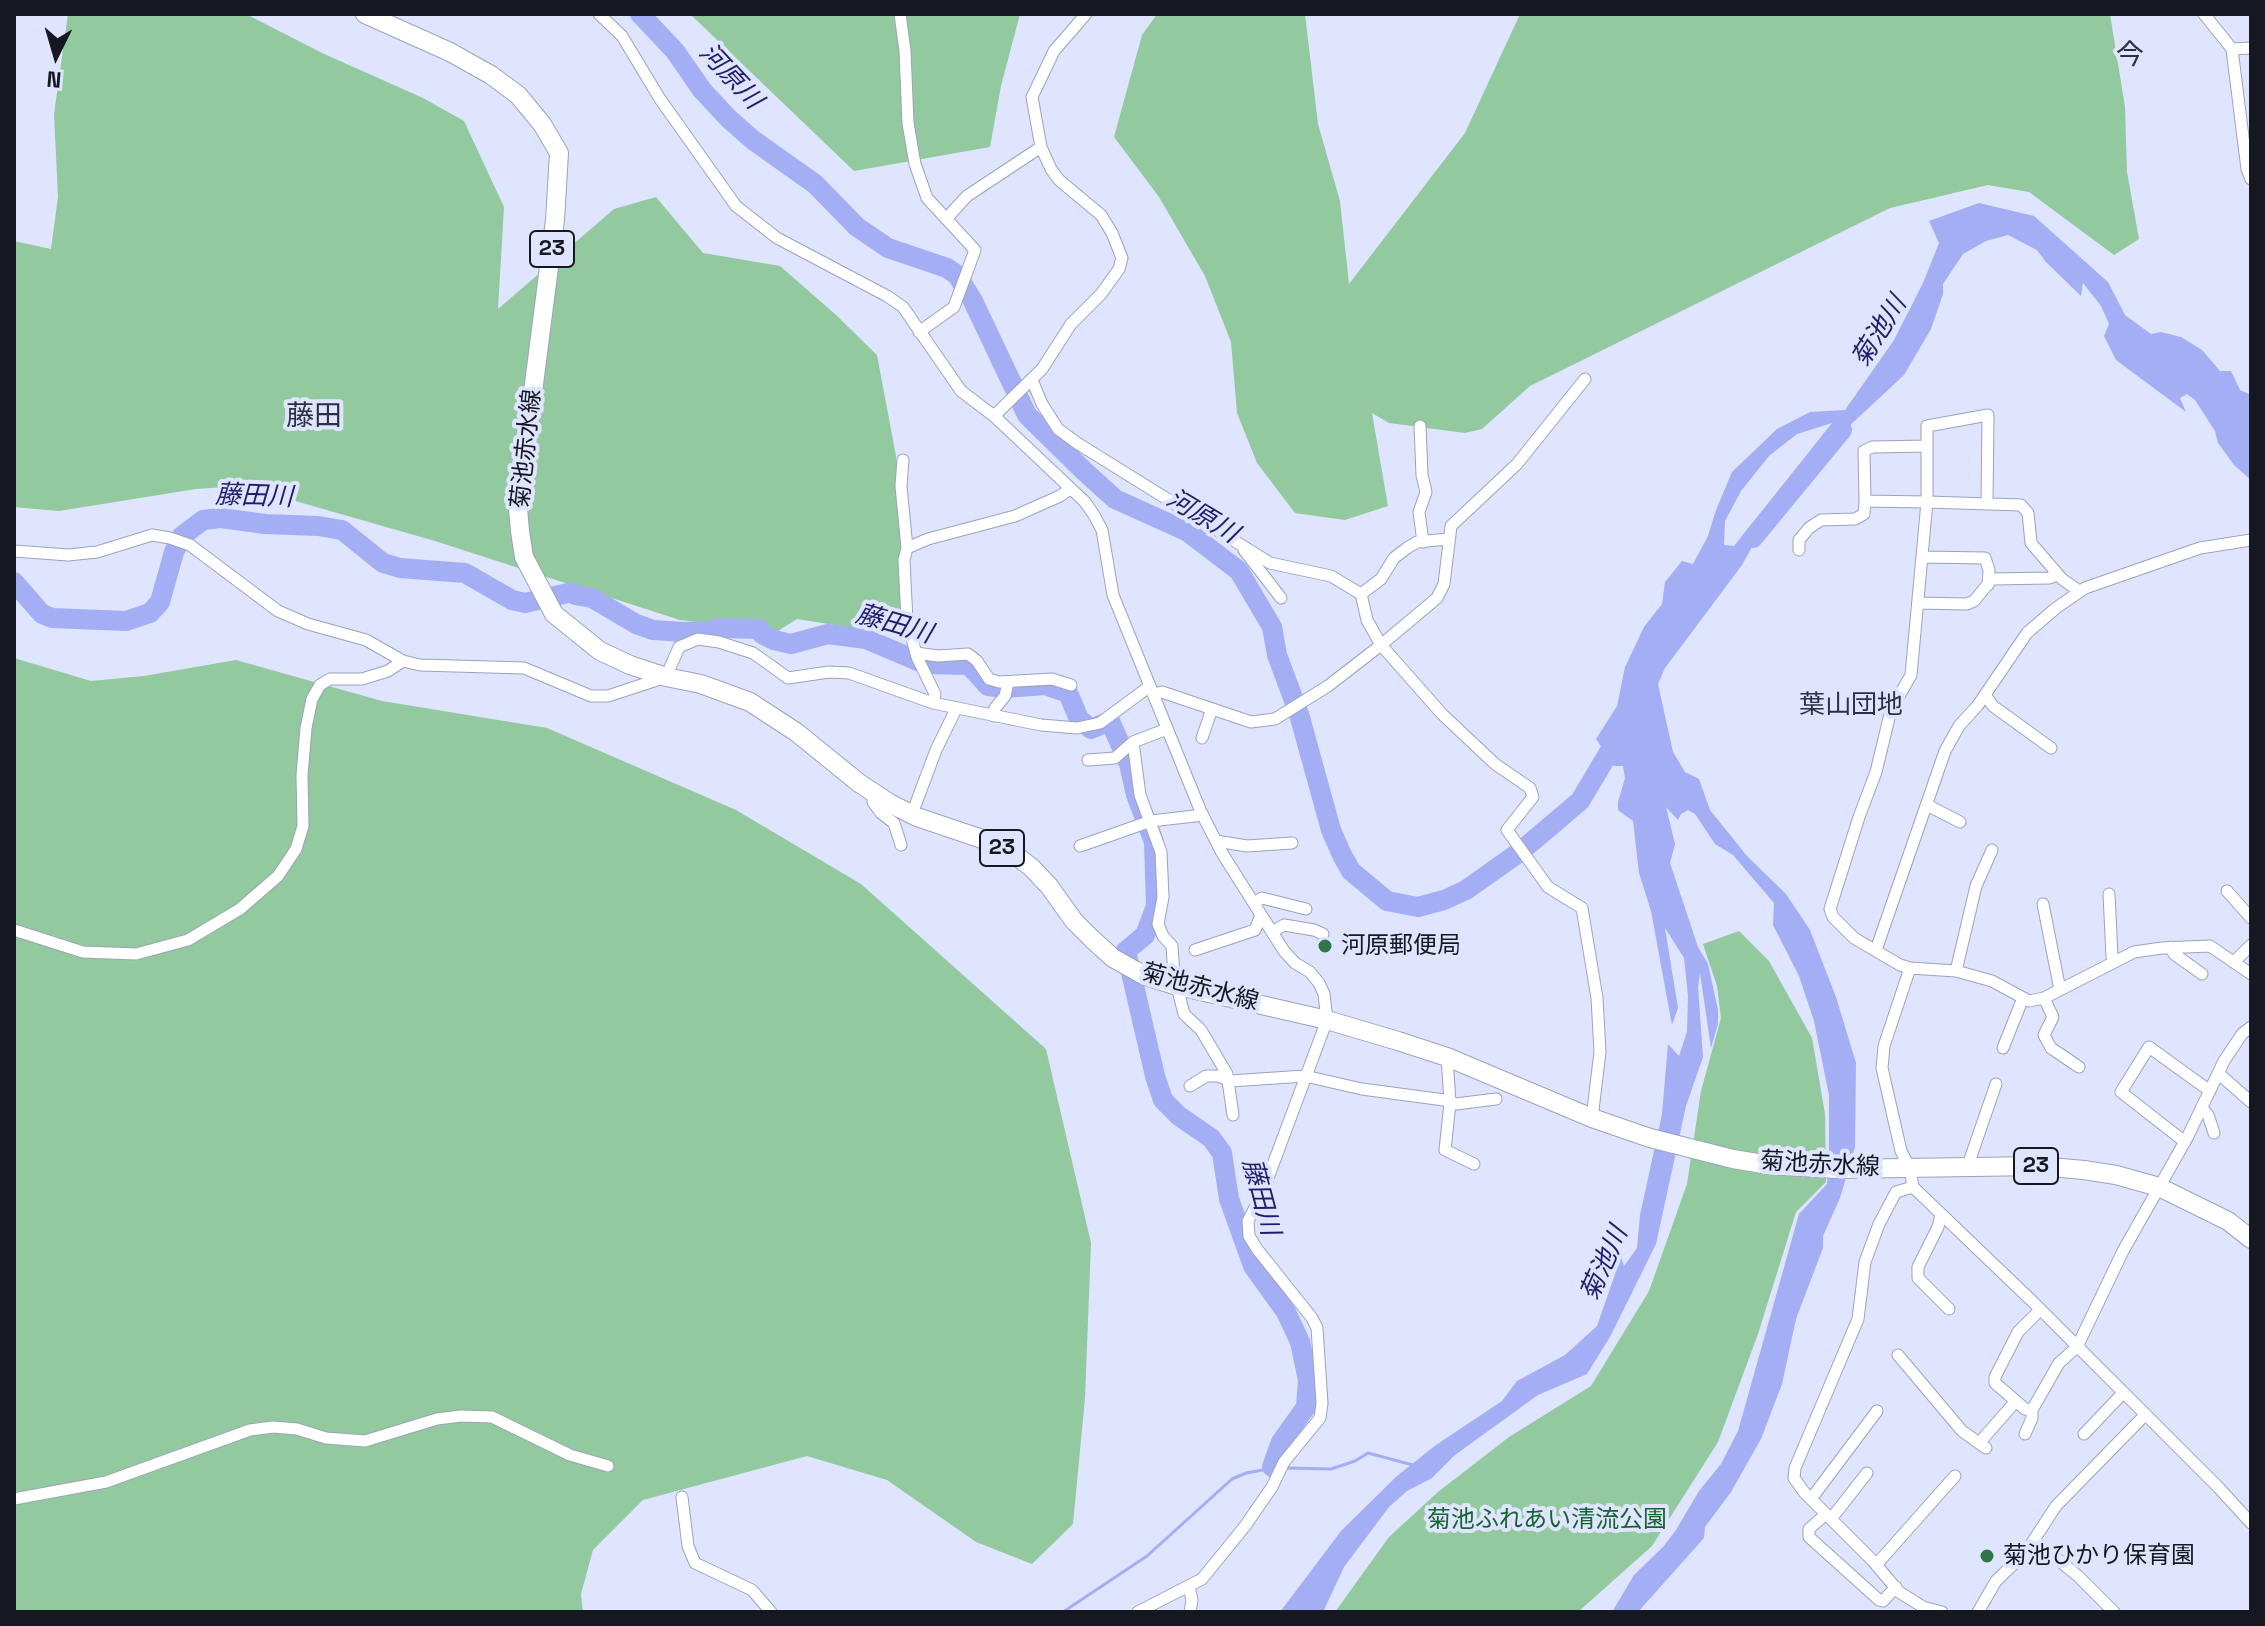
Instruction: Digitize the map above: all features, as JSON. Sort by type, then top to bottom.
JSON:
[{"type":"main road","name":"菊池赤水線","points":[[365,14],[450,52],[491,75],[518,95],[542,124],[559,153],[552,249],[518,509],[524,557],[537,585],[554,614],[600,651],[630,665],[701,684],[750,702],[796,732],[873,792],[912,814],[1011,852],[1031,867],[1074,921],[1113,958],[1145,976],[1176,986],[1327,1020],[1447,1057],[1620,1128],[1733,1159],[1786,1166],[1878,1169],[1911,1178],[1967,1168],[2039,1166],[2084,1170],[2159,1187],[2228,1221],[2251,1239]]},
{"type":"street","points":[[599,14],[622,36],[660,99],[736,206],[777,238],[903,307],[961,391],[994,416],[1085,502],[1102,530],[1113,595],[1203,815],[1284,951],[1319,983],[1327,1020],[1262,1194],[1248,1221],[1249,1236],[1257,1249],[1317,1328],[1322,1403],[1320,1418],[1284,1462],[1272,1487],[1245,1526],[1202,1579],[1138,1612]]},
{"type":"street","points":[[900,14],[908,123],[915,164],[927,198],[975,250],[954,307],[919,332]]},
{"type":"street","points":[[994,416],[1032,380],[1071,324],[1101,294],[1119,269],[1122,258],[1101,215],[1059,180],[1051,169],[1041,147],[1032,97],[1054,51],[1086,14]]},
{"type":"street","points":[[2204,14],[2232,49],[2247,169],[2251,179]]},
{"type":"street","points":[[2232,49],[2251,48]]},
{"type":"street","points":[[946,219],[967,196],[1041,147]]},
{"type":"street","points":[[14,551],[68,555],[97,552],[152,535],[170,538],[190,545],[278,611],[308,624],[366,640],[403,661],[420,665],[524,668],[591,696],[608,696],[666,677],[679,647],[698,639],[753,653],[788,678],[829,672],[849,673],[933,703],[994,716],[1077,728],[1100,723],[1152,690],[1251,722],[1275,719],[1328,686],[1437,598],[1444,584],[1451,526],[1517,464],[1585,379]]},
{"type":"street","points":[[1032,380],[1042,404],[1058,429],[1130,477],[1270,563],[1331,576],[1361,594],[1367,620],[1381,645],[1442,714],[1495,764],[1530,788],[1533,797],[1507,830],[1537,874],[1561,897],[1582,908],[1597,998],[1600,1052],[1592,1118]]},
{"type":"street","points":[[1987,503],[1988,415],[1927,426],[1927,502],[1911,675],[1891,710],[1876,772],[1854,829],[1830,909],[1833,917],[1854,938],[1887,959],[1910,968],[1956,971],[1992,981],[2029,1001],[2044,998],[2134,952],[2171,947],[2210,946],[2251,974]]},
{"type":"street","points":[[1420,426],[1422,475],[1426,492],[1419,512],[1423,542]]},
{"type":"street","points":[[1799,550],[1799,540],[1821,520],[1855,519],[1864,514],[1864,451],[1872,447],[1927,446]]},
{"type":"street","points":[[903,460],[901,486],[907,548],[904,560],[907,621],[916,653],[935,694],[933,703]]},
{"type":"street","points":[[907,548],[928,539],[1015,516],[1070,489]]},
{"type":"street","points":[[1865,501],[2021,505],[2028,513],[2031,543],[2058,575],[2079,591]]},
{"type":"street","points":[[1361,594],[1381,579],[1394,558],[1417,542],[1448,539]]},
{"type":"street","points":[[1876,950],[1945,751],[1959,726],[1985,695],[2027,633],[2079,591],[2189,551],[2251,540]]},
{"type":"street","points":[[1243,546],[1281,598]]},
{"type":"street","points":[[1923,557],[1985,558],[1989,570],[1988,585]]},
{"type":"street","points":[[1918,603],[1967,604],[1974,601],[1992,579],[2049,578],[2058,575]]},
{"type":"street","points":[[916,653],[938,656],[968,654],[989,679],[1008,683],[1052,679],[1071,685]]},
{"type":"street","points":[[14,930],[83,952],[136,954],[188,940],[230,916],[278,876],[296,849],[303,826],[302,775],[306,728],[312,699],[320,685],[330,679],[362,679],[388,671],[403,661]]},
{"type":"street","points":[[994,716],[1008,683]]},
{"type":"street","points":[[1985,695],[1993,706],[2051,748]]},
{"type":"street","points":[[912,814],[936,750],[956,709]]},
{"type":"street","points":[[1202,738],[1212,709]]},
{"type":"street","points":[[1088,760],[1115,758],[1133,742],[1167,729]]},
{"type":"street","points":[[1133,742],[1140,795],[1161,852],[1163,897],[1158,924],[1172,946],[1176,986],[1184,1014],[1201,1030],[1230,1081],[1233,1115]]},
{"type":"street","points":[[873,792],[873,802],[894,823],[901,845]]},
{"type":"street","points":[[1927,805],[1960,822]]},
{"type":"street","points":[[1080,846],[1151,821],[1203,815]]},
{"type":"street","points":[[1216,841],[1247,846],[1292,843]]},
{"type":"street","points":[[1956,971],[1976,886],[1992,850]]},
{"type":"street","points":[[2227,891],[2251,918]]},
{"type":"street","points":[[2109,894],[2112,957],[2115,962]]},
{"type":"street","points":[[1254,903],[1262,898],[1306,909]]},
{"type":"street","points":[[2043,904],[2060,990]]},
{"type":"street","points":[[1195,950],[1255,930],[1261,915]]},
{"type":"street","points":[[1272,932],[1284,925],[1323,934]]},
{"type":"street","points":[[2235,961],[2251,945]]},
{"type":"street","points":[[2171,947],[2174,954],[2202,974]]},
{"type":"street","points":[[1910,968],[1884,1046],[1882,1068],[1901,1151],[1911,1178],[1941,1215],[2251,1523]]},
{"type":"street","points":[[2003,1048],[2023,998]]},
{"type":"street","points":[[2044,998],[2053,1017],[2044,1035],[2051,1048],[2079,1067]]},
{"type":"street","points":[[2025,1434],[2032,1410],[2059,1363],[2077,1347],[2123,1251],[2185,1142],[2218,1073],[2236,1043],[2250,1030]]},
{"type":"street","points":[[2185,1142],[2121,1092],[2149,1047],[2210,1091]]},
{"type":"street","points":[[1447,1057],[1450,1103],[1445,1150],[1474,1164]]},
{"type":"street","points":[[2218,1073],[2251,1102]]},
{"type":"street","points":[[1190,1086],[1206,1076],[1218,1076],[1230,1081],[1305,1076],[1456,1104],[1496,1099]]},
{"type":"street","points":[[1967,1168],[1996,1084]]},
{"type":"street","points":[[2202,1108],[2214,1133]]},
{"type":"street","points":[[1911,1178],[1896,1192],[1879,1224],[1863,1272],[1858,1319],[1795,1468],[1794,1478],[1916,1608],[1942,1612]]},
{"type":"street","points":[[1941,1215],[1918,1267],[1918,1278],[1949,1309]]},
{"type":"street","points":[[2032,1410],[2025,1409],[1995,1383],[1995,1377],[2018,1332],[2040,1310]]},
{"type":"street","points":[[1898,1355],[1962,1431],[1983,1445],[2016,1401]]},
{"type":"street","points":[[2084,1434],[2123,1393]]},
{"type":"street","points":[[1811,1499],[1877,1411]]},
{"type":"street","points":[[1978,1612],[1996,1581],[2035,1541],[2056,1506],[2145,1415]]},
{"type":"street","points":[[14,1499],[106,1482],[250,1430],[273,1427],[297,1429],[326,1438],[365,1441],[437,1419],[461,1416],[492,1417],[570,1455],[608,1466]]},
{"type":"street","points":[[1867,1473],[1828,1516],[1809,1529],[1809,1537],[1879,1600],[1883,1601],[1896,1587]]},
{"type":"street","points":[[1876,1565],[1955,1476]]},
{"type":"street","points":[[682,1497],[688,1546],[695,1563],[752,1590],[771,1612]]},
{"type":"street","points":[[2035,1541],[2078,1576],[2114,1612]]},
{"type":"street","points":[[1189,1586],[1192,1600],[1190,1612]]},
{"type":"green space","points":[[68,14],[246,14],[322,53],[423,98],[464,121],[504,207],[498,309],[614,209],[656,197],[703,253],[780,266],[877,355],[896,456],[906,607],[867,630],[797,619],[778,631],[680,620],[435,541],[243,486],[196,489],[59,511],[14,507],[14,241],[51,249],[58,197],[54,114]]},
{"type":"green space","points":[[690,14],[1020,14],[1001,86],[990,147],[854,171]]},
{"type":"green space","points":[[1157,14],[1305,14],[1318,124],[1340,201],[1349,284],[1465,133],[1520,14],[2110,14],[2125,107],[2127,172],[2139,239],[2114,255],[2029,192],[1988,185],[1890,208],[1530,386],[1482,429],[1465,433],[1389,423],[1372,413],[1388,506],[1345,520],[1295,513],[1257,463],[1237,413],[1231,342],[1205,276],[1159,197],[1114,137],[1142,35]]},
{"type":"green space","points":[[14,658],[91,681],[144,676],[236,660],[382,701],[547,728],[736,810],[861,884],[1046,1049],[1091,1243],[1085,1398],[1073,1524],[1032,1564],[976,1542],[887,1480],[807,1456],[643,1500],[593,1550],[581,1594],[583,1612],[14,1612]]},
{"type":"green space","name":"菊池ふれあい清流公園","points":[[1739,931],[1769,961],[1812,1038],[1825,1114],[1826,1182],[1796,1212],[1758,1334],[1718,1442],[1652,1546],[1578,1612],[1335,1612],[1389,1537],[1438,1492],[1509,1437],[1591,1386],[1649,1291],[1687,1184],[1701,1091],[1721,1018],[1717,986],[1703,944]]},
{"type":"water","points":[[1979,203],[2034,216],[2108,282],[2125,315],[2151,334],[2161,332],[2181,337],[2202,350],[2220,371],[2231,371],[2240,390],[2251,395],[2251,480],[2234,465],[2218,443],[2215,431],[2195,400],[2187,394],[2180,398],[2186,412],[2116,360],[2104,336],[2109,324],[2101,306],[2083,283],[2081,296],[2037,250],[2008,235],[1986,241],[1963,254],[1943,284],[1943,294],[1931,329],[1904,375],[1787,484],[1742,565],[1665,668],[1658,684],[1673,752],[1685,772],[1699,779],[1710,810],[1747,856],[1786,894],[1810,930],[1836,997],[1856,1063],[1855,1147],[1840,1198],[1823,1236],[1823,1248],[1796,1319],[1782,1384],[1761,1439],[1731,1492],[1705,1527],[1704,1538],[1638,1612],[1612,1612],[1634,1575],[1676,1530],[1699,1491],[1721,1464],[1738,1431],[1799,1214],[1827,1184],[1829,1095],[1814,1021],[1799,976],[1773,925],[1774,903],[1733,855],[1715,844],[1695,814],[1688,810],[1678,820],[1666,807],[1675,844],[1670,863],[1698,947],[1708,964],[1718,1024],[1711,1048],[1700,973],[1698,987],[1703,1057],[1686,1106],[1656,1244],[1610,1337],[1587,1374],[1538,1395],[1455,1455],[1432,1478],[1407,1491],[1389,1507],[1344,1567],[1323,1612],[1280,1612],[1341,1531],[1397,1476],[1436,1445],[1502,1401],[1517,1381],[1565,1355],[1597,1326],[1621,1257],[1624,1266],[1637,1248],[1640,1215],[1662,1114],[1668,1044],[1679,1056],[1687,1032],[1688,996],[1684,958],[1665,928],[1678,1008],[1672,1025],[1651,911],[1639,873],[1633,821],[1618,810],[1625,778],[1623,766],[1614,766],[1596,739],[1617,706],[1625,667],[1644,627],[1662,604],[1665,582],[1682,561],[1693,564],[1708,536],[1732,472],[1777,429],[1810,412],[1845,410],[1894,340],[1939,243],[1929,221]],"holes":[[[1832,423],[1734,546],[1724,545],[1725,521],[1741,491],[1769,456],[1797,434]]]},
{"type":"waterway","name":"河原川","points":[[640,14],[675,51],[702,90],[729,119],[815,184],[857,227],[888,248],[947,268],[957,275],[973,301],[1027,415],[1083,470],[1115,499],[1188,532],[1239,571],[1272,627],[1277,655],[1299,714],[1331,830],[1342,855],[1351,871],[1387,901],[1418,907],[1444,900],[1466,890],[1521,851],[1580,801],[1620,734]]},
{"type":"waterway","name":"菊池川","points":[[1753,538],[1842,430]]},
{"type":"waterway","name":"藤田川","points":[[14,582],[42,614],[52,618],[126,621],[150,613],[160,602],[174,552],[182,536],[203,520],[221,518],[318,526],[342,530],[383,563],[400,568],[465,573],[512,600],[525,603],[572,592],[592,598],[636,624],[653,630],[759,629],[774,640],[791,644],[828,634],[866,639],[925,664],[969,665],[988,686],[1045,685],[1068,693],[1079,719],[1091,729],[1110,721],[1129,764],[1136,795],[1154,842],[1156,906],[1145,935],[1126,951],[1155,1076],[1163,1100],[1179,1116],[1211,1138],[1222,1153],[1229,1199],[1253,1266],[1286,1312],[1300,1342],[1308,1380],[1306,1407],[1281,1442],[1272,1467]]},
{"type":"waterway","points":[[1287,1468],[1331,1469],[1368,1453],[1413,1465]]},
{"type":"waterway","points":[[1063,1612],[1147,1556],[1232,1479],[1279,1467]]},
{"type":"place","name":"河原郵便局","points":[[1325,946]]},
{"type":"place","name":"菊池ひかり保育園","points":[[1987,1556]]},
{"type":"district","name":"今","points":[[2130,56]]},
{"type":"district","name":"藤田","points":[[314,417]]},
{"type":"district","name":"葉山団地","points":[[1851,706]]}]
